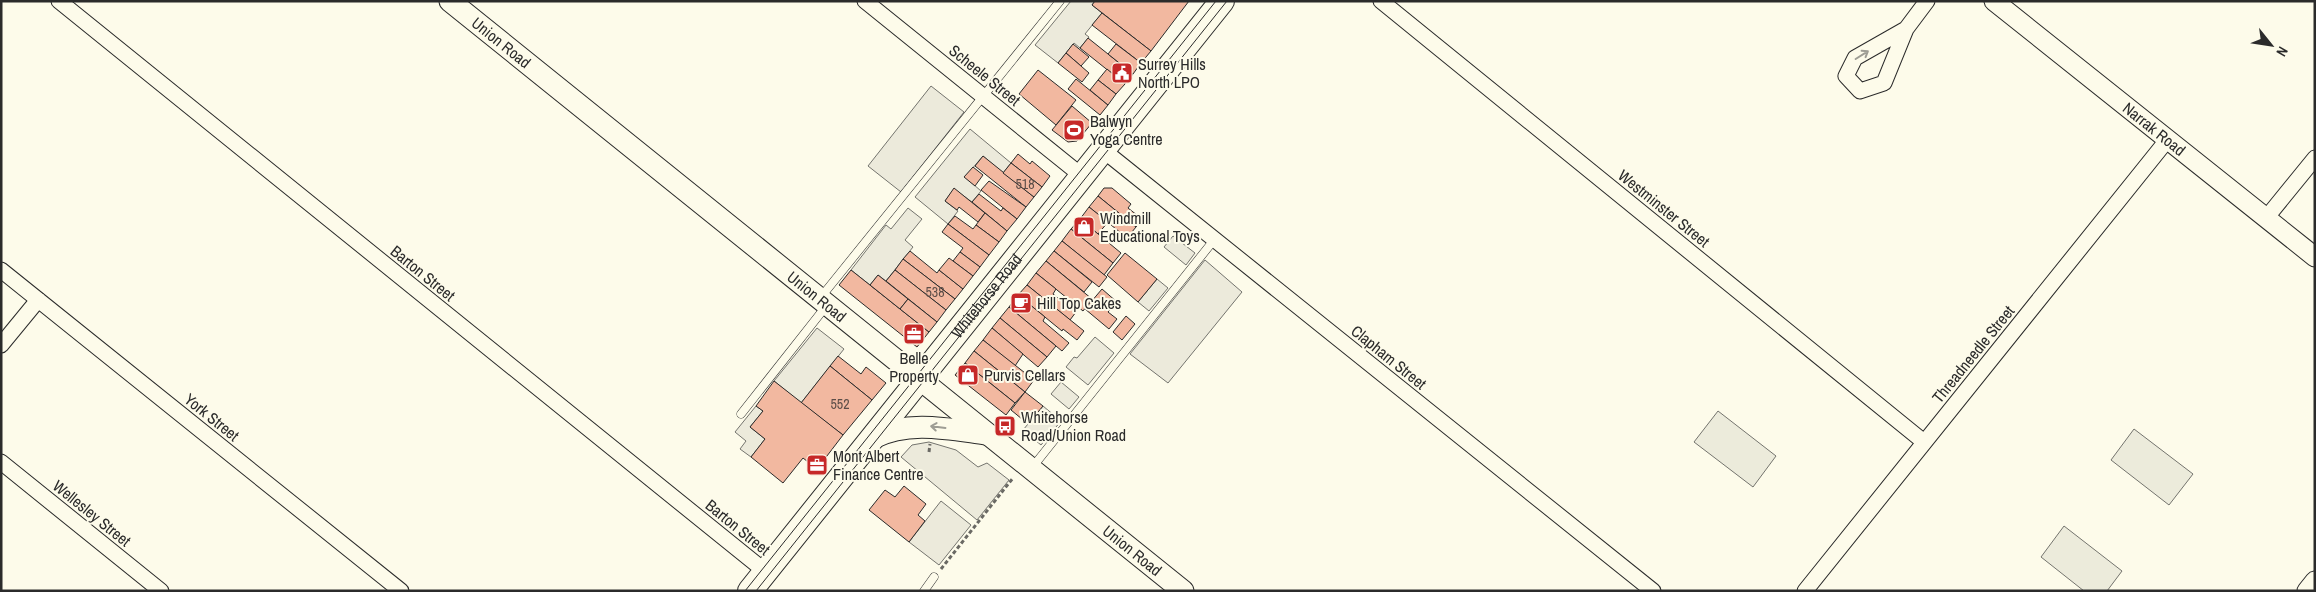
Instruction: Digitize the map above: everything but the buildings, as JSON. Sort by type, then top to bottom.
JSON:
[{"type":"main road","name":"Union Road","points":[[450,1],[1183,591]]},
{"type":"main road","name":"Whitehorse Road","points":[[750,591],[1222,1]]},
{"type":"main road","points":[[873,438],[891,431],[914,426],[987,434]]},
{"type":"street","name":"Barton Street","points":[[59,1],[766,572]]},
{"type":"street","name":"Scheele Street","points":[[865,1],[1082,176]]},
{"type":"street","name":"Westminster Street","points":[[1381,1],[1924,442]]},
{"type":"street","points":[[1906,29],[1927,1]]},
{"type":"street","name":"Narrak Road","points":[[1994,1],[2315,256]]},
{"type":"street","name":"Threadneedle Street","points":[[1805,591],[2168,139]]},
{"type":"street","name":"Clapham Street","points":[[1103,150],[1653,591]]},
{"type":"street","points":[[2267,217],[2315,158]]},
{"type":"street","name":"York Street","points":[[1,270],[401,591]]},
{"type":"street","points":[[1,345],[38,300]]},
{"type":"street","name":"Wellesley Street","points":[[1,462],[161,591]]},
{"type":"street","points":[[2307,591],[2315,581]]},
{"type":"lane","points":[[741,414],[823,302],[1060,1]]},
{"type":"lane","points":[[1028,467],[1214,240]]},
{"type":"lane","points":[[924,591],[934,578]]},
{"type":"path","points":[[934,578],[1028,467]]},
{"type":"shaded area","points":[[1071,1],[1095,1],[1092,5],[1102,13],[1085,34],[1089,37],[1080,48],[1074,43],[1058,63],[1035,45]]},
{"type":"shaded area","points":[[931,86],[964,112],[901,192],[868,166]]},
{"type":"shaded area","points":[[970,129],[1011,163],[1003,173],[983,156],[965,177],[981,191],[972,202],[954,189],[945,201],[958,211],[948,224],[915,197]]},
{"type":"shaded area","points":[[908,208],[922,219],[905,240],[913,247],[886,281],[878,275],[870,285],[851,270],[886,225],[891,229]]},
{"type":"shaded area","points":[[1173,236],[1195,253],[1186,265],[1164,247]]},
{"type":"shaded area","points":[[1205,260],[1242,292],[1168,383],[1130,354]]},
{"type":"shaded area","points":[[1157,279],[1168,288],[1149,311],[1138,302]]},
{"type":"shaded area","points":[[817,328],[844,349],[801,403],[774,381]]},
{"type":"shaded area","points":[[1095,337],[1114,353],[1088,385],[1066,367],[1074,357],[1077,358]]},
{"type":"shaded area","points":[[1061,382],[1079,397],[1069,409],[1051,394]]},
{"type":"shaded area","points":[[756,406],[763,411],[750,427],[765,439],[751,457],[740,449],[746,441],[735,432]]},
{"type":"shaded area","points":[[1043,406],[1061,421],[1041,445],[1023,430]]},
{"type":"shaded area","points":[[1718,411],[1776,456],[1753,487],[1694,442]]},
{"type":"shaded area","points":[[2134,429],[2193,474],[2169,505],[2111,460]]},
{"type":"shaded area","points":[[929,442],[956,450],[978,467],[987,463],[1009,480],[977,520],[901,457],[912,445]]},
{"type":"shaded area","points":[[941,501],[971,525],[939,565],[909,542]]},
{"type":"shaded area","points":[[2064,526],[2122,571],[2107,591],[2084,591],[2041,557]]},
{"type":"tram line","points":[[745,591],[1216,1]]},
{"type":"tram line","points":[[756,591],[1227,1]]},
{"type":"place","name":"Surrey Hills North LPO","points":[[1122,73]]},
{"type":"place","name":"Balwyn Yoga Centre","points":[[1074,130]]},
{"type":"place","name":"Windmill Educational Toys","points":[[1084,227]]},
{"type":"place","name":"Hill Top Cakes","points":[[1021,303]]},
{"type":"place","name":"Belle Property","points":[[914,334]]},
{"type":"place","name":"Purvis Cellars","points":[[968,375]]},
{"type":"place","name":"Whitehorse Road/Union Road","points":[[1005,426]]},
{"type":"place","name":"Mont Albert Finance Centre","points":[[817,465]]}]
